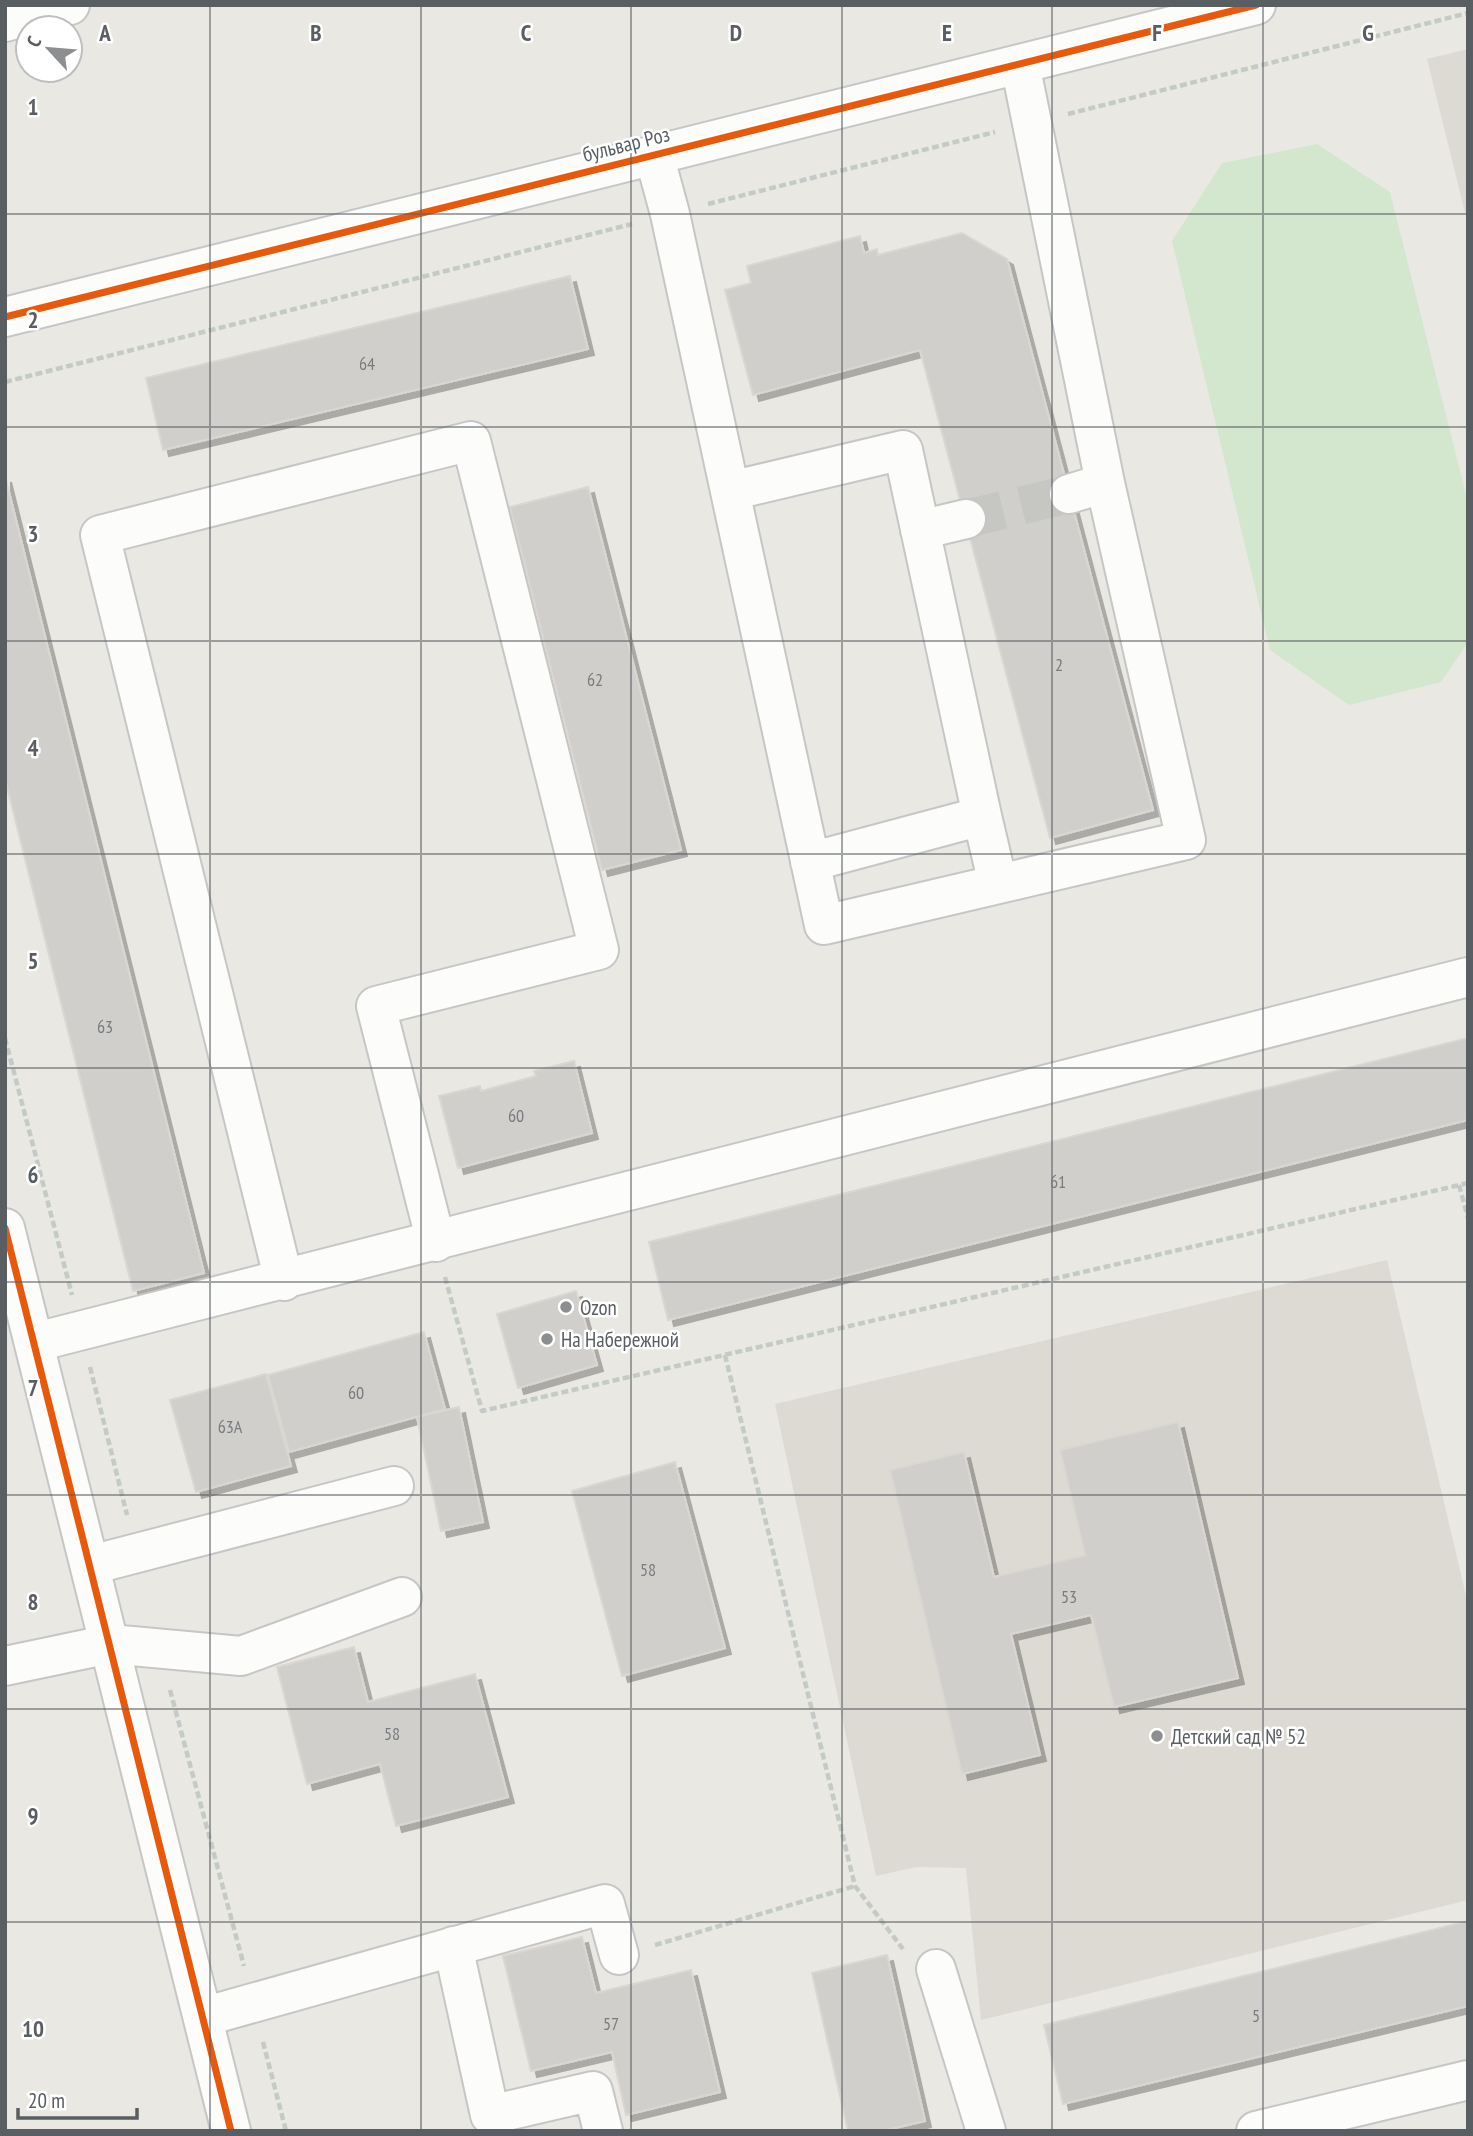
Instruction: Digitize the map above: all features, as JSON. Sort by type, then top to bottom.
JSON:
[{"type":"street","points":[[5,22],[70,5]]},
{"type":"street","name":"бульвар Роз","points":[[5,317],[1256,5]]},
{"type":"street","points":[[654,155],[670,214],[824,925],[1186,840],[1105,483],[1020,64]]},
{"type":"street","points":[[284,1281],[100,535],[471,441],[599,950],[376,1006],[436,1242]]},
{"type":"street","points":[[730,491],[903,450],[998,884]]},
{"type":"street","points":[[1069,494],[1105,483]]},
{"type":"street","points":[[920,530],[966,519]]},
{"type":"street","points":[[810,862],[982,816]]},
{"type":"street","points":[[36,1342],[284,1281],[1468,977]]},
{"type":"street","points":[[5,1228],[36,1342],[231,2131]]},
{"type":"street","points":[[91,1565],[394,1486]]},
{"type":"street","points":[[5,1666],[110,1644],[241,1656],[402,1597]]},
{"type":"street","points":[[203,2017],[605,1903],[620,1955]]},
{"type":"street","points":[[453,1946],[489,2115],[593,2091],[603,2131]]},
{"type":"street","points":[[936,1969],[986,2131]]},
{"type":"street","points":[[1256,2131],[1468,2080]]},
{"type":"path","points":[[5,382],[1468,13]]},
{"type":"path","points":[[436,1242],[482,1411],[1468,1182]]},
{"type":"path","points":[[1459,1185],[1468,1218]]},
{"type":"path","points":[[725,1355],[855,1886],[901,1947],[936,1969]]},
{"type":"path","points":[[620,1955],[855,1886]]},
{"type":"shaded area","points":[[1468,49],[1468,225],[1427,59]]},
{"type":"shaded area","name":"Детский сад № 52","points":[[1387,1260],[1468,1604],[1468,1900],[981,2020],[966,1868],[916,1867],[876,1876],[775,1404]]},
{"type":"green space","points":[[1317,144],[1390,192],[1468,503],[1468,642],[1441,682],[1349,705],[1270,650],[1172,241],[1222,163]]},
{"type":"building","points":[[962,233],[1007,259],[1153,810],[1050,838],[920,350],[753,395],[725,290],[751,283],[747,266],[860,236],[864,253],[877,249],[878,255]]},
{"type":"building","points":[[570,276],[588,349],[163,450],[146,378]]},
{"type":"building","points":[[5,476],[204,1273],[133,1291],[5,779]]},
{"type":"building","points":[[588,487],[681,850],[602,870],[510,507]]},
{"type":"building","points":[[1468,1038],[1468,1120],[668,1320],[649,1242]]},
{"type":"building","points":[[574,1061],[592,1133],[458,1168],[439,1096],[480,1086],[481,1091],[536,1076],[534,1071]]},
{"type":"building","name":"На Набережной","points":[[576,1291],[597,1365],[518,1388],[497,1314]]},
{"type":"building","points":[[424,1332],[445,1409],[289,1452],[268,1375]]},
{"type":"building","points":[[266,1374],[291,1466],[196,1492],[170,1400]]},
{"type":"building","points":[[459,1407],[483,1522],[441,1531],[417,1417]]},
{"type":"building","points":[[1178,1422],[1238,1678],[1114,1707],[1091,1615],[1011,1634],[1040,1755],[962,1774],[890,1470],[964,1452],[994,1577],[1085,1555],[1060,1450]]},
{"type":"building","points":[[675,1462],[725,1648],[622,1676],[572,1491]]},
{"type":"building","points":[[354,1647],[368,1702],[475,1674],[508,1797],[396,1826],[380,1764],[307,1784],[277,1667]]},
{"type":"building","points":[[1468,1921],[1468,2006],[1063,2104],[1044,2025]]},
{"type":"building","points":[[582,1937],[596,1993],[691,1970],[720,2092],[626,2115],[612,2052],[531,2071],[503,1956]]},
{"type":"building","points":[[887,1955],[925,2121],[882,2131],[848,2131],[812,1973]]},
{"type":"tunnel","points":[[966,519],[1069,494]]},
{"type":"cycle path","points":[[5,317],[1256,5]]},
{"type":"cycle path","points":[[5,1228],[231,2131]]},
{"type":"place","name":"Ozon","points":[[566,1307]]},
{"type":"place","name":"На Набережной","points":[[547,1339]]},
{"type":"place","name":"Детский сад № 52","points":[[1157,1736]]}]
